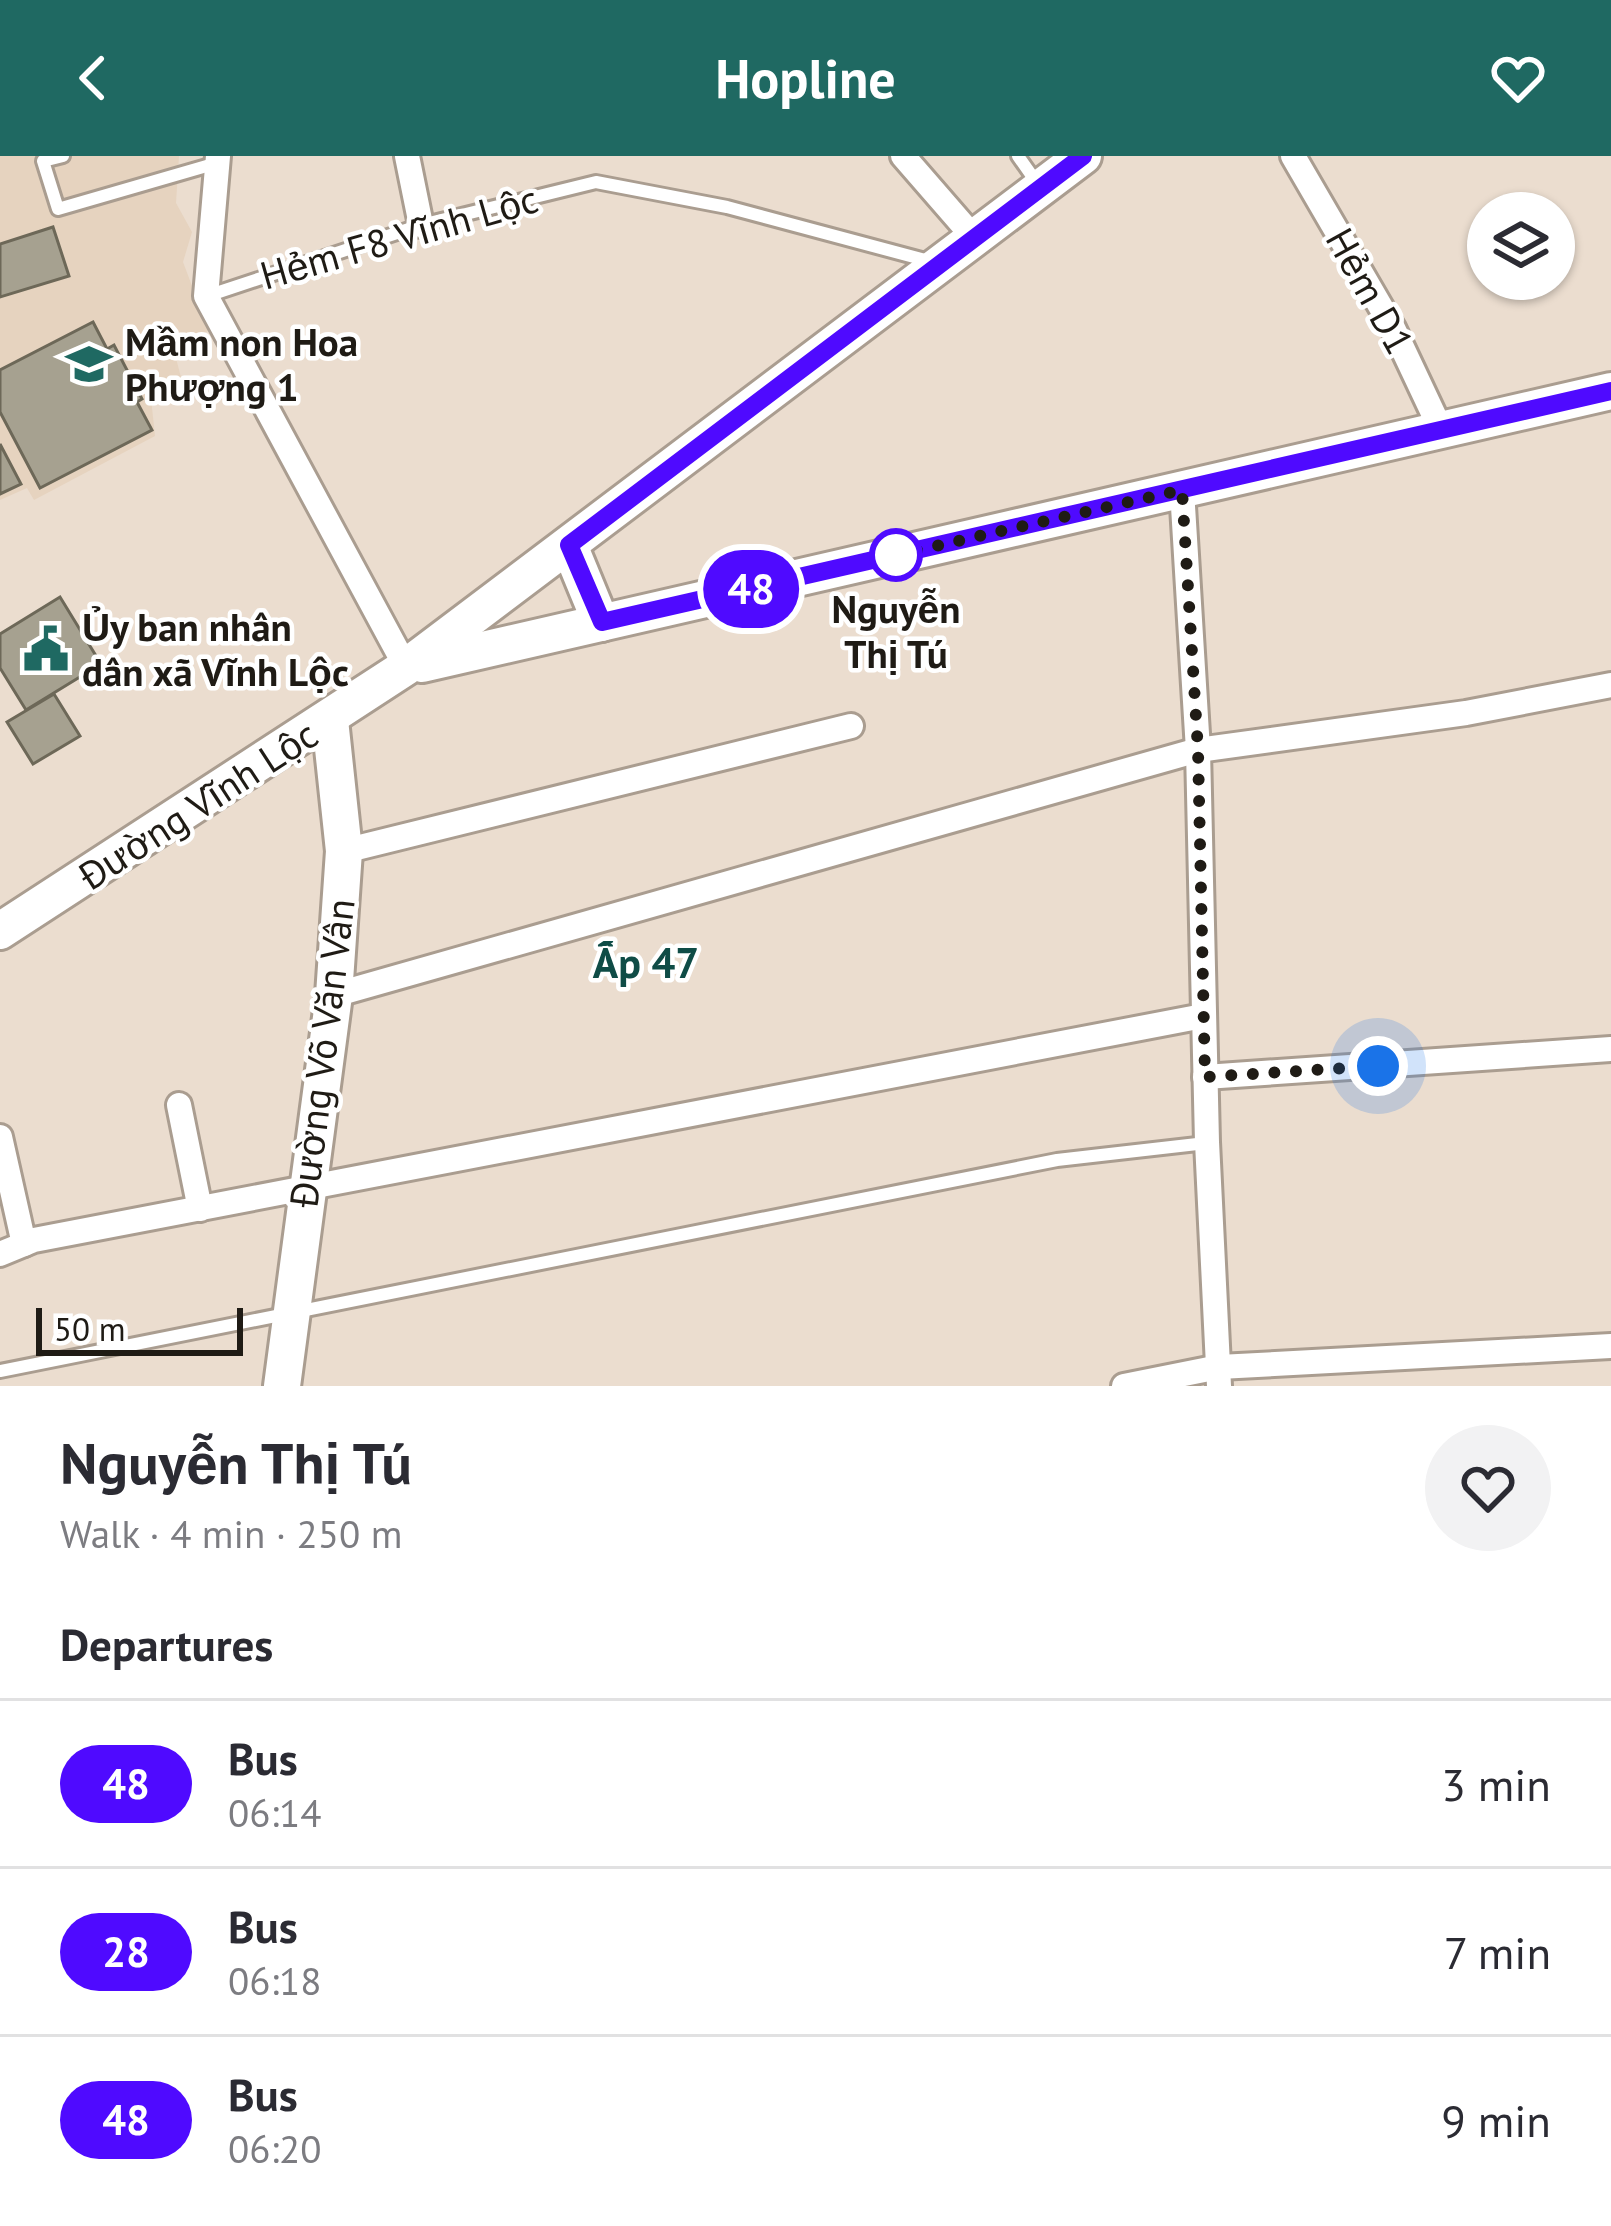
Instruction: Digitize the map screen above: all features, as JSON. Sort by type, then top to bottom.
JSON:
[{"type":"main road","name":"Đường Vĩnh Lộc","points":[[0,931],[406,667],[1083,156]]},
{"type":"main road","points":[[406,667],[1611,391]]},
{"type":"main road","points":[[569,545],[602,622]]},
{"type":"main road","name":"Đường Võ Văn Vân","points":[[282,1386],[334,994],[344,850],[330,720]]},
{"type":"street","points":[[407,156],[422,225]]},
{"type":"street","points":[[903,156],[976,240]]},
{"type":"street","name":"Hẻm D1","points":[[1292,156],[1393,328],[1441,430]]},
{"type":"street","points":[[217,159],[206,296],[406,667]]},
{"type":"street","points":[[1182,490],[1198,750],[1207,1142],[1219,1377]]},
{"type":"street","points":[[334,994],[1198,750],[1466,713],[1611,685]]},
{"type":"street","points":[[344,850],[851,726]]},
{"type":"street","points":[[0,1254],[24,1244],[200,1209],[1204,1016]]},
{"type":"street","points":[[1205,1077],[1611,1048]]},
{"type":"street","points":[[179,1105],[200,1209]]},
{"type":"street","points":[[0,1137],[24,1244]]},
{"type":"street","points":[[1124,1386],[1611,1346]]},
{"type":"lane","points":[[63,156],[43,161],[58,209],[217,159]]},
{"type":"lane","points":[[1018,156],[1041,189]]},
{"type":"lane","name":"Hẻm F8 Vĩnh Lộc","points":[[206,296],[422,225],[596,182],[727,207],[943,265]]},
{"type":"lane","points":[[0,1371],[1058,1160],[1207,1142]]},
{"type":"shaded area","points":[[0,156],[179,156],[176,203],[192,232],[183,262],[209,331],[172,343],[183,385],[151,398],[155,436],[34,500],[27,488],[0,500]]},
{"type":"building","points":[[53,227],[69,276],[0,297],[0,244]]},
{"type":"building","points":[[93,322],[107,349],[114,345],[152,430],[40,488],[0,412],[0,370]]},
{"type":"building","points":[[0,444],[21,484],[0,494]]},
{"type":"building","name":"Ủy ban nhân dân xã Vĩnh Lộc","points":[[60,597],[101,664],[26,710],[0,668],[0,634]]},
{"type":"building","points":[[54,694],[80,736],[33,764],[7,722]]},
{"type":"bus line","name":"48","points":[[1083,156],[569,545],[602,622],[1611,391]]},
{"type":"place","name":"Mầm non Hoa Phượng 1","points":[[89,364]]},
{"type":"place","name":"Nguyễn Thị Tú","points":[[896,555]]},
{"type":"place","name":"Ủy ban nhân dân xã Vĩnh Lộc","points":[[46,649]]},
{"type":"district","name":"Ấp 47","points":[[646,963]]},
{"type":"route","points":[[896,555],[1182,490],[1198,750],[1205,1077],[1378,1066]]}]
